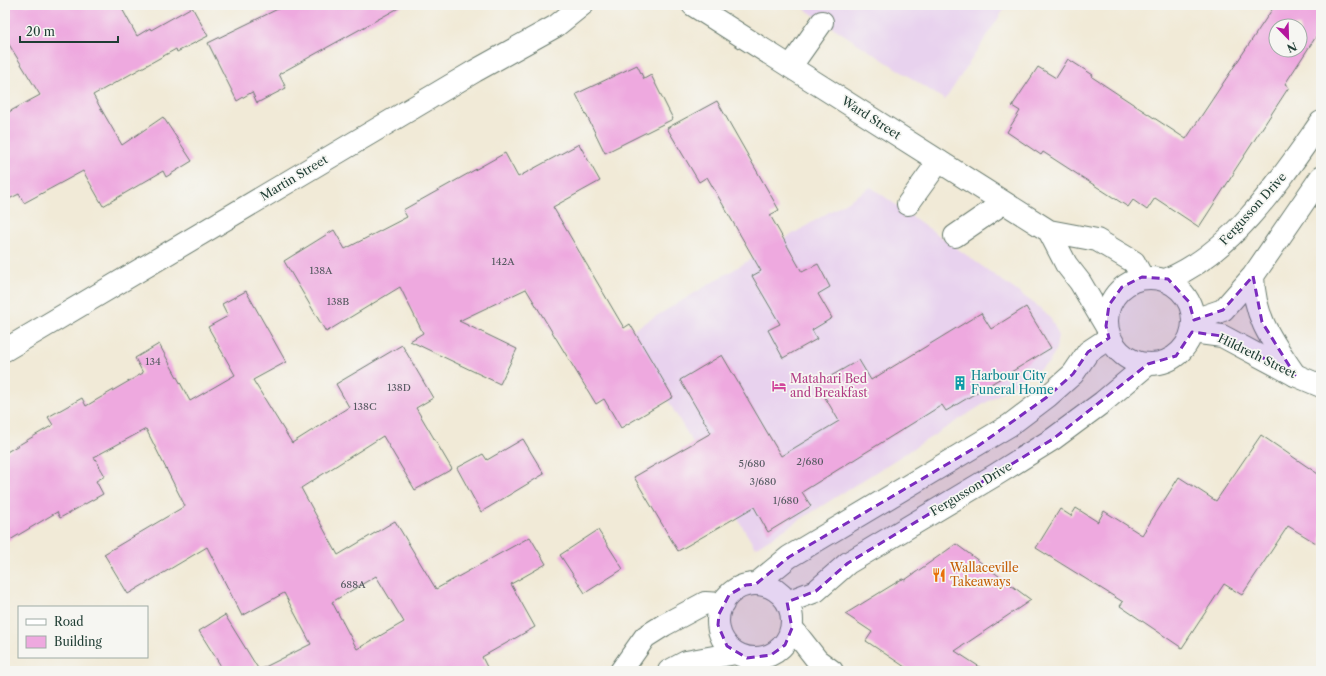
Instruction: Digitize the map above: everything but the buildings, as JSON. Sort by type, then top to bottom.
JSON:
[{"type":"main road","name":"Martin Street","points":[[5,350],[475,71],[556,26],[582,5]]},
{"type":"main road","name":"Ward Street","points":[[696,6],[1049,231],[1097,240],[1134,262],[1142,277]]},
{"type":"main road","points":[[791,66],[822,22]]},
{"type":"main road","name":"Fergusson Drive","points":[[1168,279],[1196,265],[1221,246],[1280,181],[1321,122]]},
{"type":"main road","points":[[908,204],[939,161]]},
{"type":"main road","points":[[1193,326],[1223,310],[1253,276],[1321,177]]},
{"type":"main road","points":[[955,236],[1003,203]]},
{"type":"main road","points":[[756,584],[789,557],[1010,425],[1047,397],[1073,374],[1088,352],[1107,332],[1109,304],[1122,286],[1142,277],[1151,276],[1168,279],[1178,287],[1189,302],[1193,326],[1186,345],[1176,356],[1167,360],[1148,364],[1132,360],[1118,352],[1107,332],[1080,282],[1066,264],[1049,231]]},
{"type":"main road","points":[[1253,276],[1255,297],[1262,322],[1268,334],[1295,375]]},
{"type":"main road","name":"Hildreth Street","points":[[1193,326],[1222,336],[1295,375],[1321,386]]},
{"type":"main road","name":"Fergusson Drive","points":[[788,602],[816,591],[848,563],[1053,439],[1103,402],[1148,364]]},
{"type":"main road","points":[[669,671],[686,662],[749,661],[771,655],[785,644],[792,628],[792,610],[788,602],[774,588],[756,584],[746,585],[729,595],[719,614],[718,625],[721,636],[727,646],[749,661]]},
{"type":"main road","points":[[621,671],[645,637],[704,603],[723,604]]},
{"type":"main road","points":[[792,628],[818,660],[832,671]]},
{"type":"highlighted area","points":[[1253,276],[1262,322],[1295,375],[1222,336],[1192,332],[1176,356],[1148,364],[1053,439],[848,563],[816,591],[787,602],[792,628],[785,645],[771,655],[747,658],[727,646],[718,625],[719,614],[729,595],[746,585],[756,584],[789,557],[978,446],[1047,397],[1073,374],[1088,352],[1109,338],[1106,326],[1109,305],[1122,287],[1142,277],[1168,279],[1189,302],[1194,320],[1223,310]]},
{"type":"shaded area","points":[[804,5],[1007,5],[945,100],[803,8]]},
{"type":"shaded area","name":"Matahari Bed and Breakfast","points":[[871,187],[1039,307],[1051,319],[1058,334],[1056,349],[1049,363],[755,548],[628,333]]},
{"type":"place","name":"Harbour City Funeral Home","points":[[960,383]]},
{"type":"place","name":"Matahari Bed and Breakfast","points":[[779,386]]},
{"type":"place","name":"Wallaceville Takeaways","points":[[939,575]]}]
